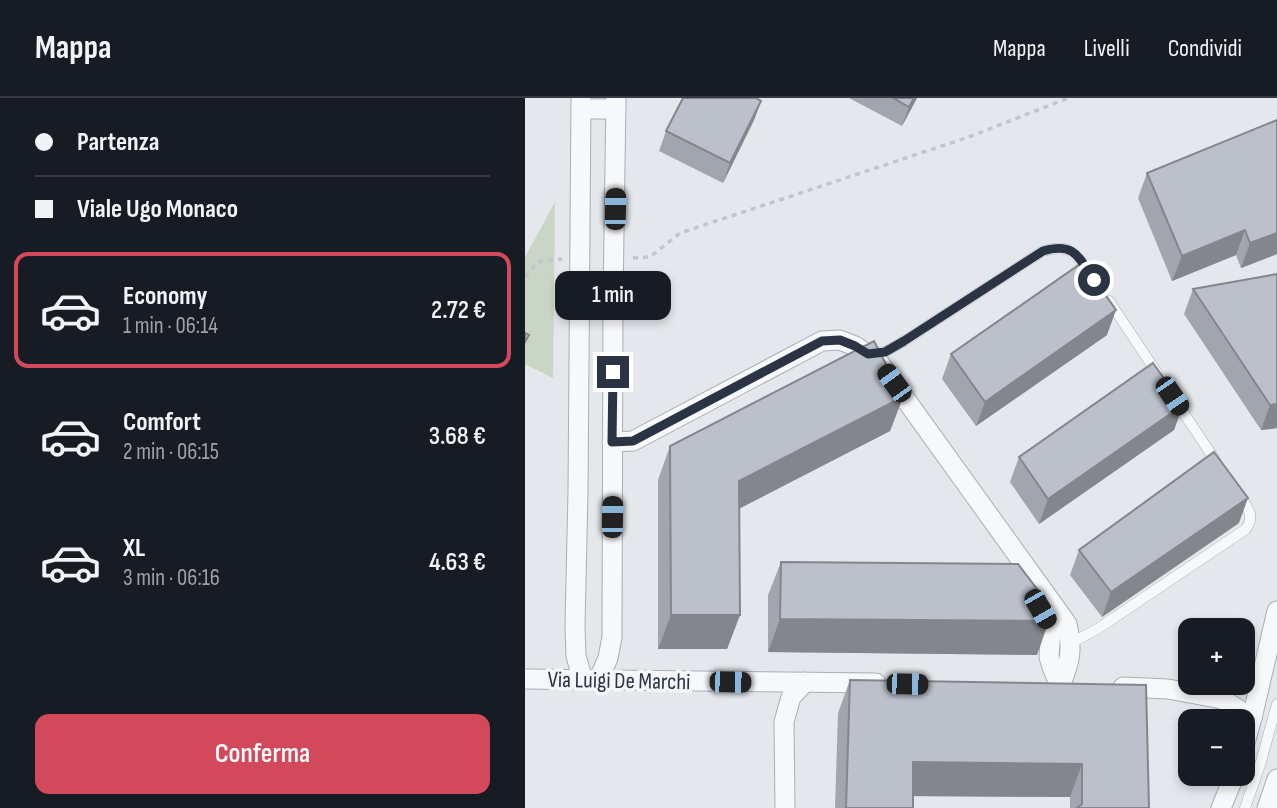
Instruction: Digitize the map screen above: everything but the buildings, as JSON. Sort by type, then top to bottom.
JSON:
[{"type":"street","points":[[616,103],[612,637],[608,658],[590,680],[576,656],[581,104],[616,103]]},
{"type":"street","points":[[579,301],[613,301]]},
{"type":"street","points":[[612,442],[633,441],[822,341],[840,340],[855,346],[878,362],[1067,624],[1071,643],[1069,665],[1060,686]]},
{"type":"street","points":[[868,354],[1040,609],[1051,629],[1049,657],[1060,686]]},
{"type":"street","points":[[578,492],[612,491]]},
{"type":"street","points":[[1254,709],[1277,611]]},
{"type":"street","name":"Via Luigi De Marchi","points":[[525,680],[898,684]]},
{"type":"street","points":[[785,808],[784,722],[791,697],[805,682]]},
{"type":"street","points":[[1033,686],[1168,689],[1221,699],[1237,709]]},
{"type":"street","points":[[1267,808],[1277,779]]},
{"type":"street","points":[[1221,808],[1230,786]]},
{"type":"lane","points":[[868,354],[885,352],[904,341],[1043,251],[1057,247],[1066,248],[1079,257],[1094,280]]},
{"type":"lane","points":[[1102,292],[1164,384]]},
{"type":"lane","points":[[1172,396],[1227,477]]},
{"type":"lane","points":[[1071,643],[1099,628],[1246,529],[1251,522],[1251,512],[1235,489]]},
{"type":"lane","points":[[1245,808],[1261,765],[1277,704]]},
{"type":"path","points":[[629,258],[650,257],[680,233],[969,137],[1068,98]]},
{"type":"path","points":[[525,277],[538,262],[566,258]]},
{"type":"green space","points":[[555,202],[553,378],[525,364],[525,257]]},
{"type":"route","points":[[613,372],[612,442],[633,441],[822,341],[840,340],[868,354],[885,352],[1043,251],[1057,247],[1066,248],[1079,257],[1094,280]]}]
